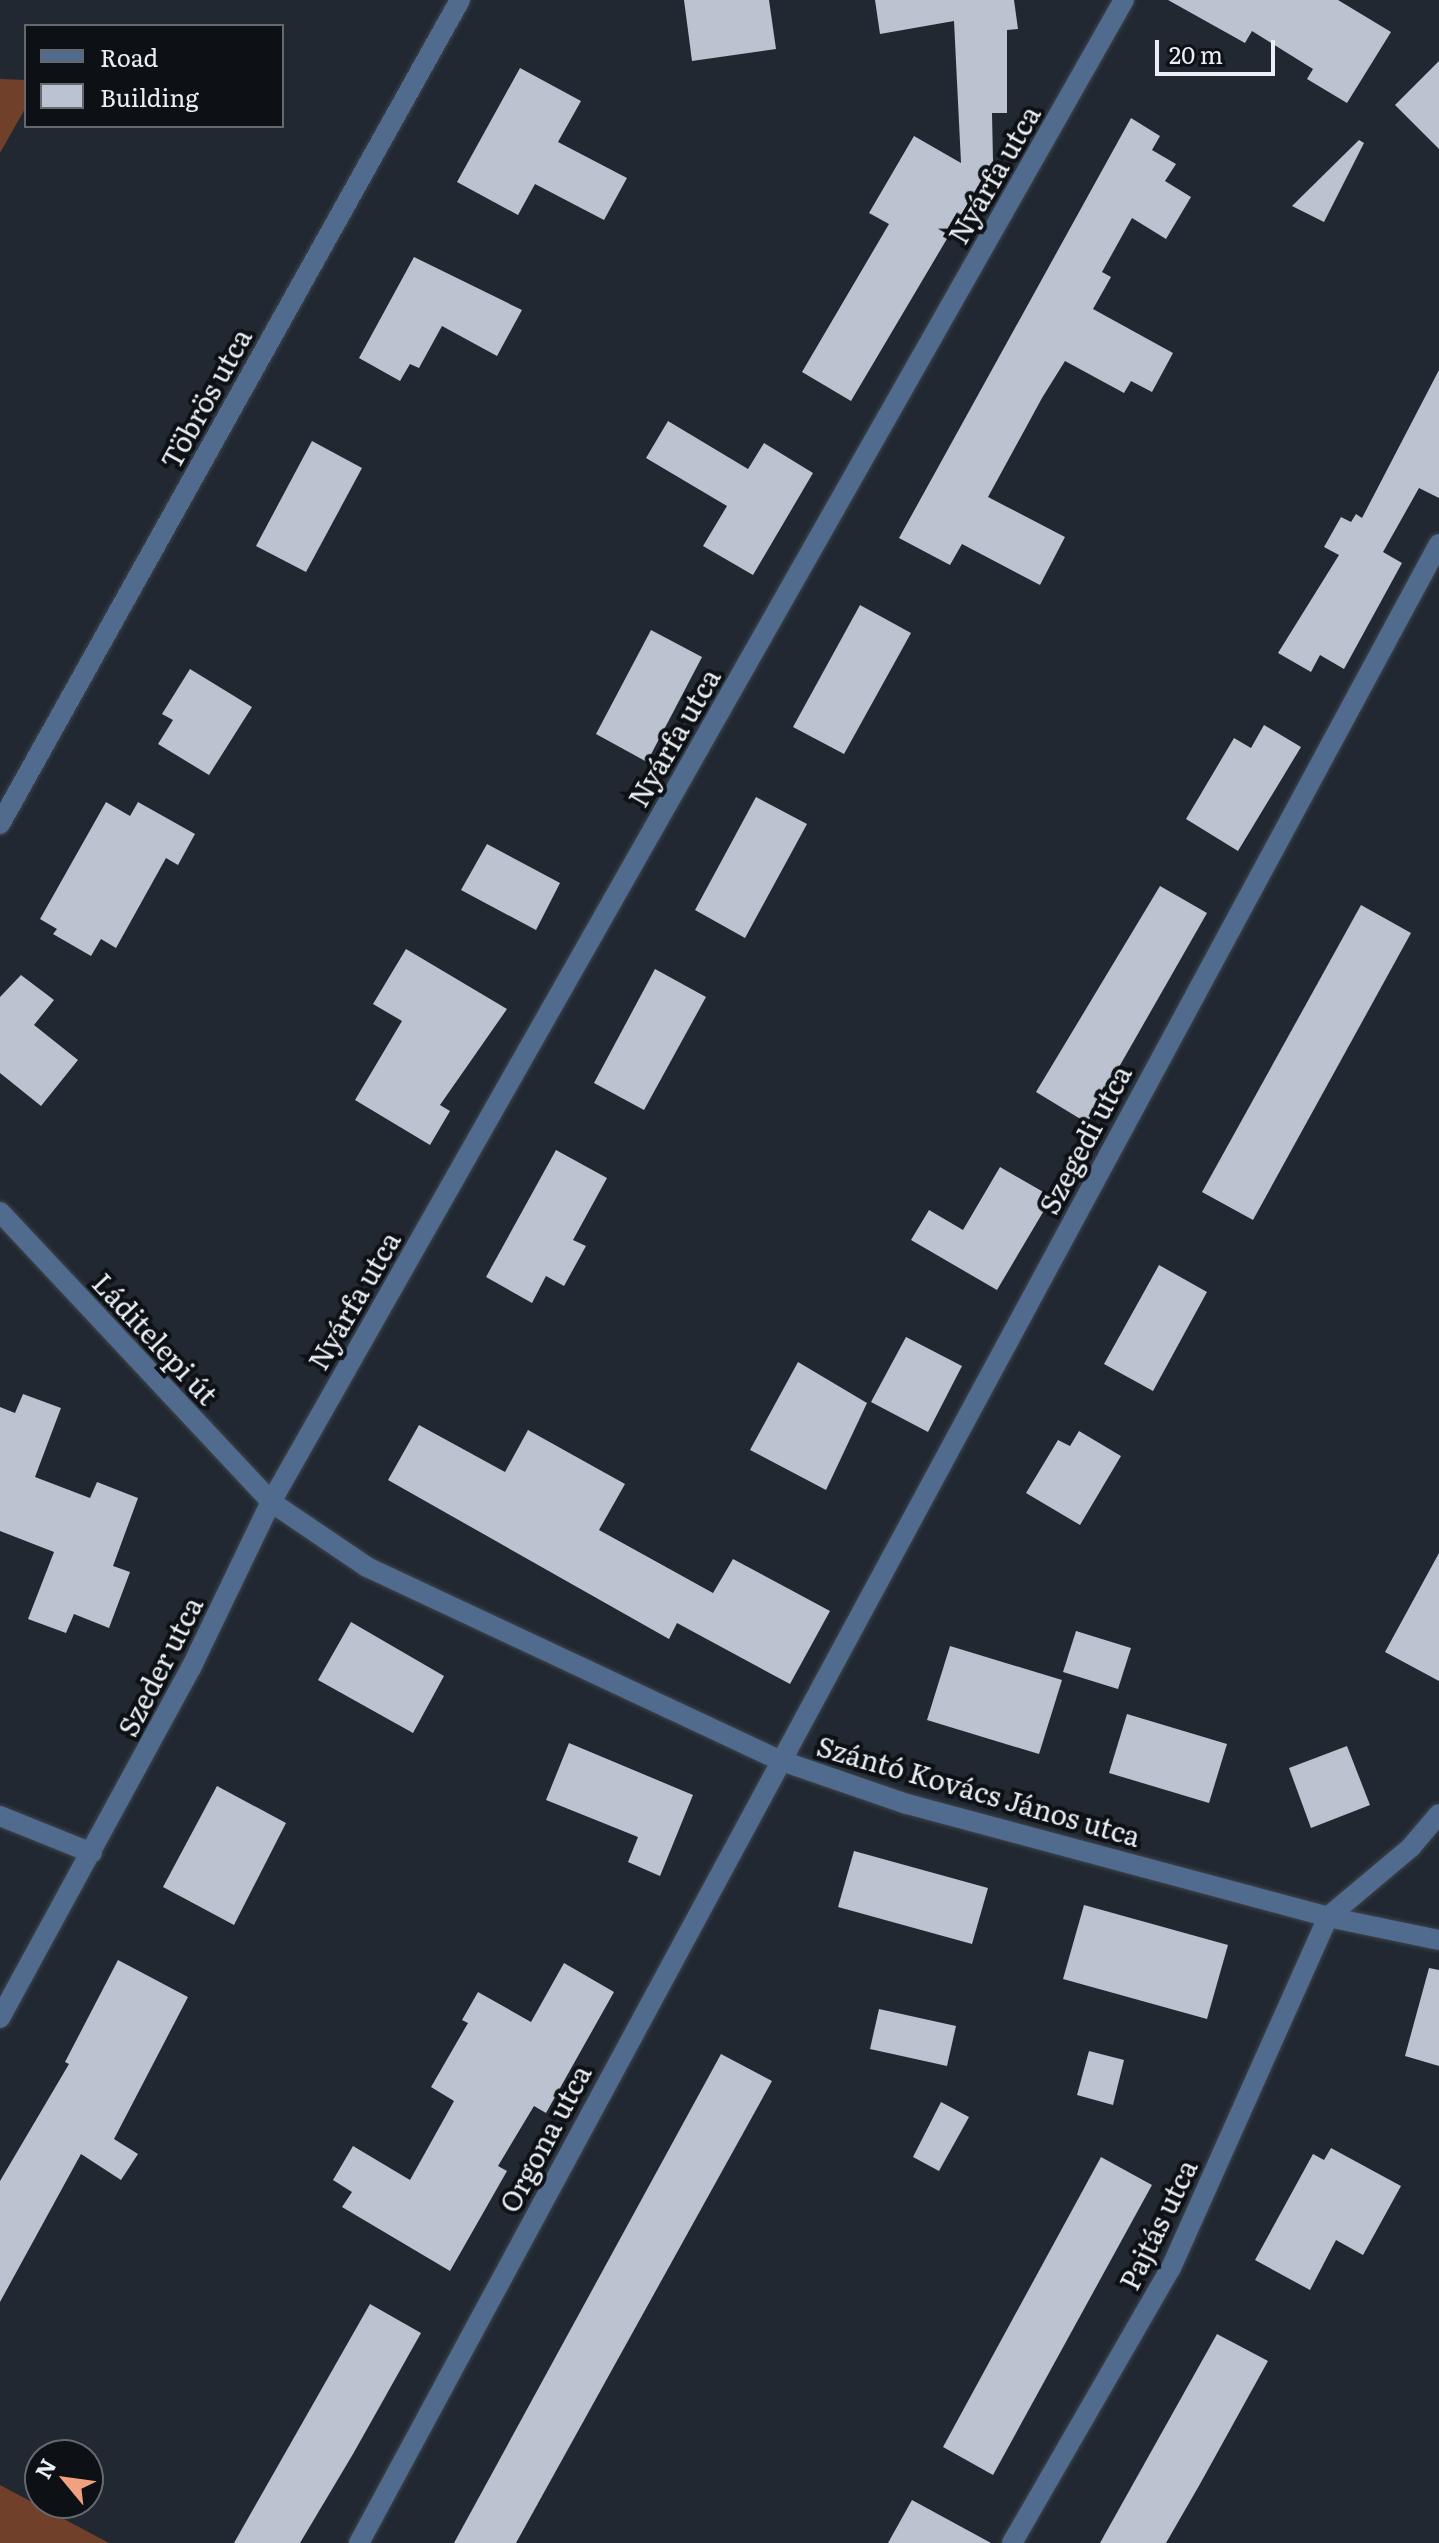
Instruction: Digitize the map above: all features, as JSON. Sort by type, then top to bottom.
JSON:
[{"type":"street","name":"Töbrös utca","points":[[0,824],[460,0]]},
{"type":"street","name":"Nyárfa utca","points":[[271,1502],[1124,0]]},
{"type":"street","name":"Szegedi utca","points":[[779,1760],[1439,544]]},
{"type":"street","name":"Láditelepi út","points":[[0,1212],[271,1502]]},
{"type":"street","name":"Szántó Kovács János utca","points":[[271,1502],[367,1567],[779,1760],[907,1804],[1328,1917],[1439,1940]]},
{"type":"street","name":"Szeder utca","points":[[0,2018],[92,1853],[271,1502]]},
{"type":"street","name":"Orgona utca","points":[[359,2543],[779,1760]]},
{"type":"street","points":[[1328,1917],[1411,1847],[1439,1814]]},
{"type":"street","points":[[0,1816],[92,1853]]},
{"type":"street","name":"Pajtás utca","points":[[1012,2543],[1171,2268],[1328,1917]]},
{"type":"shaded area","points":[[0,79],[24,80],[24,111],[0,153]]},
{"type":"shaded area","points":[[0,2485],[24,2498],[24,2519],[64,2519],[109,2543],[0,2543]]},
{"type":"building","points":[[684,0],[769,0],[776,49],[692,61]]},
{"type":"building","points":[[875,0],[1014,0],[1018,29],[1007,30],[1007,113],[992,113],[993,161],[851,401],[802,372],[889,224],[869,213],[914,136],[961,163],[954,21],[880,34]]},
{"type":"building","points":[[1168,0],[1338,0],[1391,32],[1347,103],[1307,79],[1313,69],[1252,31],[1245,43]]},
{"type":"building","points":[[1439,61],[1439,149],[1395,105]]},
{"type":"building","points":[[520,68],[581,101],[558,142],[627,178],[604,220],[535,184],[518,215],[457,182]]},
{"type":"building","points":[[1131,118],[1160,136],[1152,150],[1176,164],[1165,181],[1191,197],[1166,239],[1132,218],[1102,272],[1111,277],[1093,309],[1173,353],[1152,392],[1131,381],[1124,393],[1065,361],[1042,398],[988,497],[1065,537],[1040,585],[962,544],[950,565],[899,538]]},
{"type":"building","points":[[1359,140],[1364,143],[1324,222],[1292,206]]},
{"type":"building","points":[[414,257],[522,310],[497,356],[442,326],[419,368],[410,364],[400,381],[359,358]]},
{"type":"building","points":[[1439,370],[1439,498],[1419,488],[1383,552],[1402,563],[1344,669],[1320,655],[1311,672],[1278,653],[1339,555],[1324,547],[1341,517],[1351,522],[1356,514],[1362,518]]},
{"type":"building","points":[[668,421],[748,469],[764,443],[813,473],[753,575],[703,546],[727,506],[646,458]]},
{"type":"building","points":[[312,441],[362,468],[306,572],[256,546]]},
{"type":"building","points":[[860,605],[911,633],[844,754],[793,727]]},
{"type":"building","points":[[651,630],[702,657],[647,762],[596,734]]},
{"type":"building","points":[[190,669],[252,707],[209,775],[158,744],[173,720],[162,714]]},
{"type":"building","points":[[1264,725],[1301,747],[1238,851],[1186,819],[1234,738],[1251,748]]},
{"type":"building","points":[[756,797],[807,824],[745,938],[695,910]]},
{"type":"building","points":[[106,802],[130,816],[138,802],[195,834],[178,865],[166,858],[116,948],[101,939],[91,956],[53,934],[57,929],[40,919]]},
{"type":"building","points":[[487,844],[560,883],[536,930],[461,890]]},
{"type":"building","points":[[1160,886],[1207,913],[1087,1123],[1036,1092]]},
{"type":"building","points":[[1361,905],[1411,933],[1253,1220],[1202,1192]]},
{"type":"building","points":[[406,949],[507,1009],[440,1105],[450,1111],[430,1145],[355,1100],[402,1021],[373,1004]]},
{"type":"building","points":[[655,969],[706,997],[644,1110],[594,1083]]},
{"type":"building","points":[[21,975],[54,1000],[34,1025],[78,1060],[41,1106],[0,1073],[0,997]]},
{"type":"building","points":[[556,1150],[607,1178],[573,1240],[586,1246],[564,1286],[546,1276],[532,1303],[486,1277]]},
{"type":"building","points":[[1000,1167],[1052,1197],[997,1290],[911,1240],[929,1210],[963,1230]]},
{"type":"building","points":[[1159,1265],[1207,1292],[1153,1391],[1104,1364]]},
{"type":"building","points":[[906,1337],[962,1366],[928,1432],[871,1402]]},
{"type":"building","points":[[798,1362],[867,1403],[826,1490],[750,1450]]},
{"type":"building","points":[[23,1394],[61,1408],[35,1477],[90,1498],[97,1482],[138,1498],[113,1566],[130,1572],[109,1628],[74,1614],[66,1633],[28,1619],[54,1552],[0,1531],[0,1407],[15,1413]]},
{"type":"building","points":[[419,1425],[505,1472],[528,1430],[625,1484],[599,1530],[713,1593],[733,1559],[830,1611],[790,1684],[677,1623],[669,1639],[388,1480]]},
{"type":"building","points":[[1079,1431],[1121,1456],[1080,1525],[1026,1493],[1058,1440],[1070,1446]]},
{"type":"building","points":[[1439,1553],[1439,1681],[1385,1652]]},
{"type":"building","points":[[351,1622],[444,1676],[413,1733],[318,1680]]},
{"type":"building","points":[[1076,1631],[1131,1648],[1118,1689],[1063,1672]]},
{"type":"building","points":[[950,1646],[1062,1680],[1039,1754],[927,1720]]},
{"type":"building","points":[[1127,1714],[1227,1744],[1209,1803],[1109,1773]]},
{"type":"building","points":[[569,1743],[693,1795],[660,1876],[628,1862],[638,1837],[546,1800]]},
{"type":"building","points":[[1347,1746],[1370,1805],[1311,1828],[1289,1768]]},
{"type":"building","points":[[217,1786],[286,1823],[234,1925],[163,1887]]},
{"type":"building","points":[[854,1851],[988,1888],[972,1944],[838,1907]]},
{"type":"building","points":[[1084,1905],[1228,1945],[1207,2019],[1063,1979]]},
{"type":"building","points":[[118,1960],[188,1997],[114,2139],[138,2154],[121,2180],[81,2154],[0,2302],[0,2181],[69,2064],[65,2062]]},
{"type":"building","points":[[564,1963],[614,1992],[546,2113],[534,2106],[498,2166],[507,2171],[450,2271],[342,2207],[352,2192],[333,2180],[353,2146],[410,2180],[454,2101],[431,2087],[468,2023],[462,2020],[478,1992],[531,2022]]},
{"type":"building","points":[[1429,1968],[1439,1970],[1439,2066],[1405,2056]]},
{"type":"building","points":[[879,2009],[956,2026],[947,2066],[870,2049]]},
{"type":"building","points":[[1089,2051],[1124,2060],[1113,2105],[1077,2095]]},
{"type":"building","points":[[721,2054],[772,2081],[516,2543],[454,2543]]},
{"type":"building","points":[[941,2102],[969,2117],[939,2171],[913,2157]]},
{"type":"building","points":[[1331,2148],[1401,2186],[1363,2255],[1336,2240],[1310,2290],[1255,2260],[1313,2154],[1324,2160]]},
{"type":"building","points":[[1101,2157],[1152,2185],[993,2475],[943,2447]]},
{"type":"building","points":[[370,2304],[421,2333],[353,2454],[300,2543],[234,2543]]},
{"type":"building","points":[[1217,2334],[1268,2361],[1200,2484],[1166,2543],[1100,2543]]},
{"type":"building","points":[[912,2500],[991,2543],[888,2543]]}]
